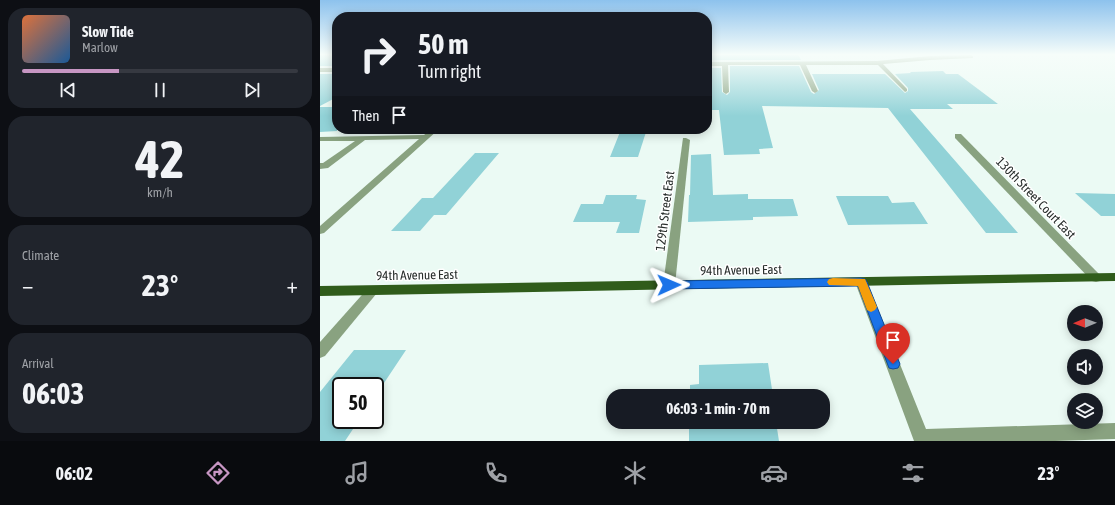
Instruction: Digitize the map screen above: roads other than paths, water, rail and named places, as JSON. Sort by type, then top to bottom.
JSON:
[{"type":"main road","name":"94th Avenue East","points":[[320,291],[1115,278]]},
{"type":"street","points":[[725,75],[726,92]]},
{"type":"street","points":[[807,75],[815,91]]},
{"type":"street","points":[[890,75],[904,90]]},
{"type":"street","points":[[320,231],[429,134]]},
{"type":"street","name":"130th Street Court East","points":[[958,136],[1096,278]]},
{"type":"street","points":[[320,166],[325,166],[363,138]]},
{"type":"street","points":[[320,139],[425,138]]},
{"type":"street","name":"129th Street East","points":[[669,285],[686,140]]},
{"type":"street","points":[[861,282],[922,439],[1115,431]]},
{"type":"street","points":[[320,352],[373,290]]}]
